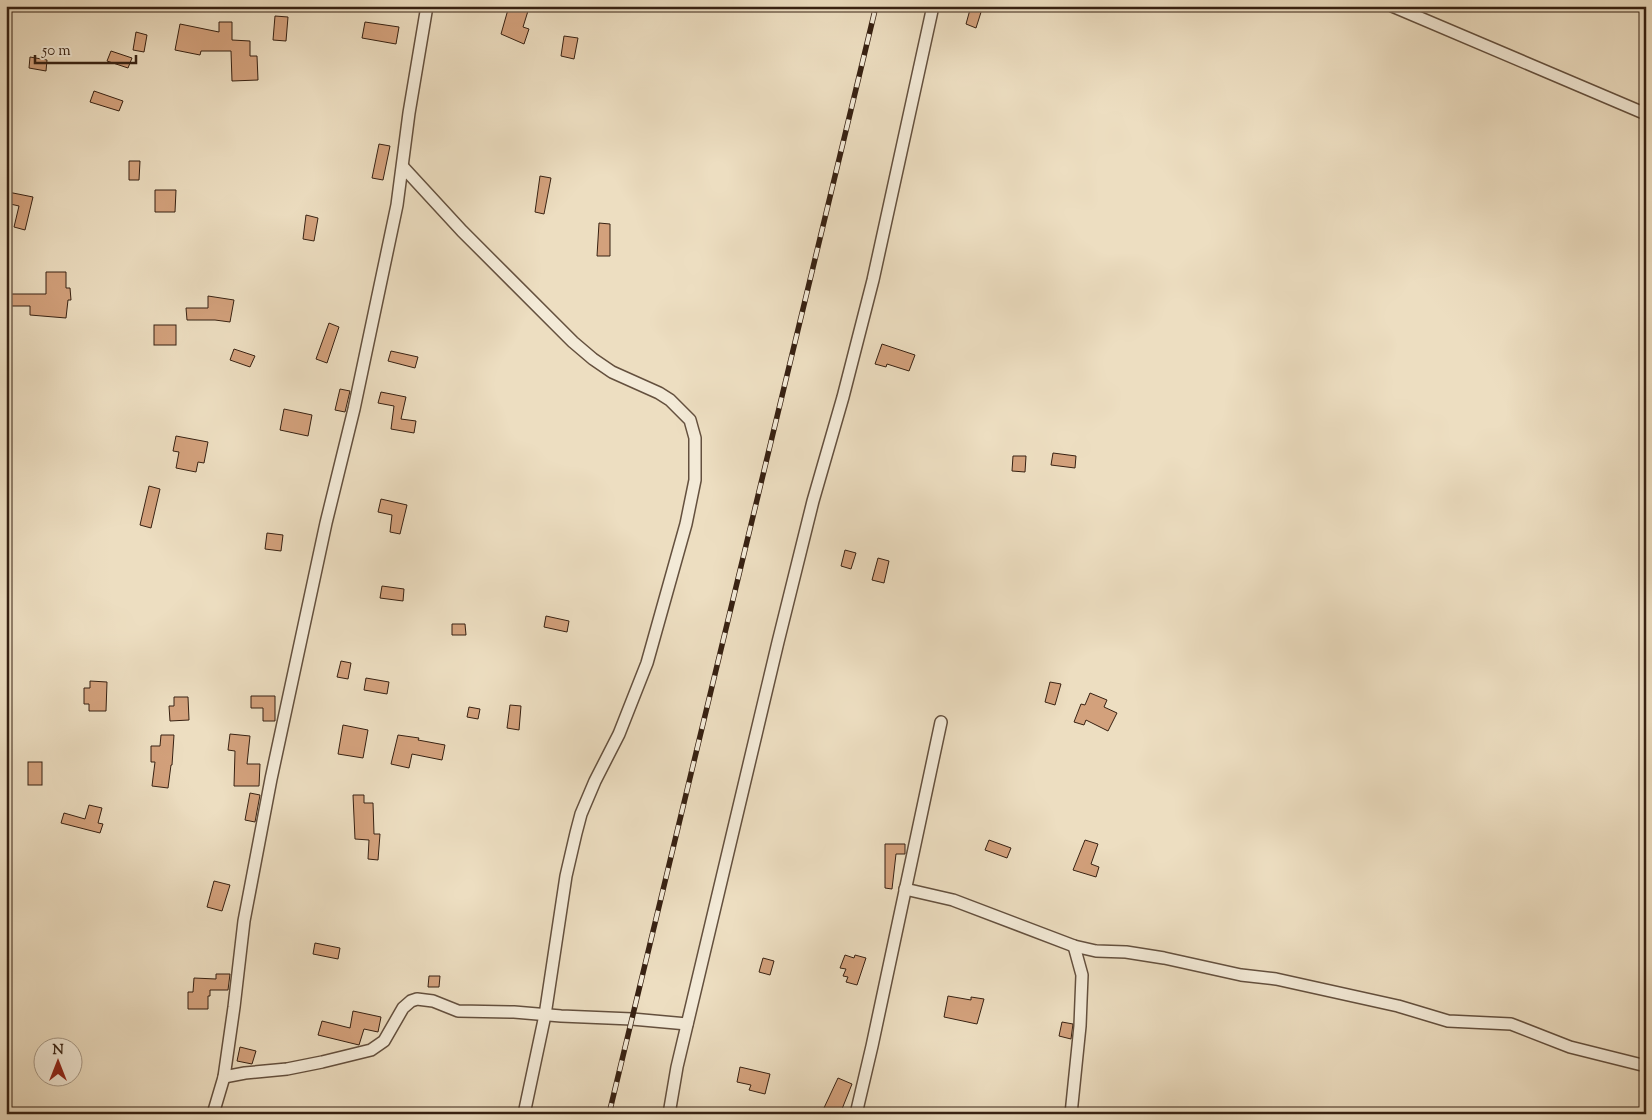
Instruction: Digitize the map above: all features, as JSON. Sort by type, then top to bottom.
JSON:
[{"type":"street","points":[[213,1114],[224,1077],[244,921],[260,833],[324,532],[354,409],[397,205],[409,113],[427,6]]},
{"type":"street","points":[[679,1114],[669,1109],[688,1024],[806,529],[873,280],[933,6]]},
{"type":"street","points":[[1392,6],[1646,114]]},
{"type":"street","points":[[403,167],[462,232],[573,342],[612,372],[659,393],[670,400],[690,420],[693,427],[695,480],[686,524],[647,663],[619,734],[595,781],[581,814],[566,876],[544,1015],[524,1114]]},
{"type":"street","points":[[856,1114],[941,722]]},
{"type":"street","points":[[905,889],[953,900],[1074,946],[1164,958],[1241,975],[1276,979],[1398,1006],[1448,1021],[1511,1024],[1570,1047],[1646,1066]]},
{"type":"street","points":[[1071,1114],[1080,1026],[1082,983],[1079,961],[1074,946]]},
{"type":"street","points":[[224,1077],[296,1067],[370,1050],[384,1041],[403,1008],[411,1001],[417,999],[433,1001],[458,1011],[514,1012],[688,1024]]},
{"type":"building","points":[[509,6],[528,11],[523,27],[529,29],[524,44],[501,34]]},
{"type":"building","points":[[971,6],[982,9],[976,28],[966,24]]},
{"type":"building","points":[[275,16],[288,17],[286,41],[273,40]]},
{"type":"building","points":[[219,22],[232,22],[232,40],[250,41],[250,56],[257,56],[258,80],[232,81],[231,51],[201,51],[200,55],[175,50],[180,24],[219,32]]},
{"type":"building","points":[[365,22],[399,27],[396,44],[362,38]]},
{"type":"building","points":[[136,32],[147,35],[144,52],[133,50]]},
{"type":"building","points":[[564,36],[578,38],[574,59],[561,56]]},
{"type":"building","points":[[111,51],[132,58],[128,68],[107,61]]},
{"type":"building","points":[[30,57],[47,60],[46,71],[29,68]]},
{"type":"building","points":[[94,91],[123,101],[119,111],[90,102]]},
{"type":"building","points":[[379,144],[390,146],[383,180],[372,178]]},
{"type":"building","points":[[129,161],[140,161],[139,180],[129,180]]},
{"type":"building","points":[[540,176],[551,178],[544,214],[535,212]]},
{"type":"building","points":[[155,190],[176,190],[175,212],[155,212]]},
{"type":"building","points":[[8,192],[33,197],[25,230],[14,227],[19,206],[6,203]]},
{"type":"building","points":[[306,215],[318,218],[314,241],[303,239]]},
{"type":"building","points":[[599,223],[610,224],[610,256],[597,256]]},
{"type":"building","points":[[46,272],[66,272],[66,288],[70,288],[71,300],[68,300],[66,318],[30,315],[30,306],[6,306],[6,294],[46,294]]},
{"type":"building","points":[[208,296],[234,300],[230,322],[187,320],[186,308],[208,308]]},
{"type":"building","points":[[329,323],[339,327],[327,363],[316,359]]},
{"type":"building","points":[[154,325],[176,325],[176,345],[154,345]]},
{"type":"building","points":[[882,344],[915,355],[909,371],[887,364],[886,367],[875,364]]},
{"type":"building","points":[[234,349],[255,356],[250,367],[230,360]]},
{"type":"building","points":[[391,351],[418,357],[415,368],[388,361]]},
{"type":"building","points":[[340,389],[350,391],[345,412],[335,410]]},
{"type":"building","points":[[381,392],[406,397],[401,419],[416,421],[414,433],[391,429],[394,406],[378,403]]},
{"type":"building","points":[[284,409],[312,415],[308,436],[280,430]]},
{"type":"building","points":[[176,436],[208,442],[204,463],[198,462],[196,472],[176,468],[179,452],[173,451]]},
{"type":"building","points":[[1053,453],[1076,456],[1075,468],[1051,465]]},
{"type":"building","points":[[1013,456],[1026,456],[1025,472],[1012,471]]},
{"type":"building","points":[[149,486],[160,489],[151,528],[140,525]]},
{"type":"building","points":[[381,499],[407,505],[400,534],[390,532],[392,515],[378,512]]},
{"type":"building","points":[[267,533],[283,535],[281,551],[265,549]]},
{"type":"building","points":[[845,550],[856,553],[851,569],[841,566]]},
{"type":"building","points":[[878,558],[889,561],[884,583],[872,580]]},
{"type":"building","points":[[382,586],[404,589],[403,601],[380,598]]},
{"type":"building","points":[[546,616],[569,621],[567,632],[544,627]]},
{"type":"building","points":[[452,624],[465,624],[466,635],[452,635]]},
{"type":"building","points":[[341,661],[351,663],[348,679],[337,677]]},
{"type":"building","points":[[366,678],[389,682],[387,694],[364,690]]},
{"type":"building","points":[[90,681],[107,682],[106,711],[89,711],[89,704],[84,704],[84,688],[90,688]]},
{"type":"building","points":[[1050,682],[1061,684],[1055,705],[1045,702]]},
{"type":"building","points":[[1090,693],[1107,700],[1104,707],[1117,713],[1108,731],[1086,720],[1084,725],[1074,722],[1081,704],[1085,705]]},
{"type":"building","points":[[251,696],[275,696],[275,721],[263,721],[263,708],[251,708]]},
{"type":"building","points":[[174,697],[188,697],[189,720],[170,721],[169,706],[174,706]]},
{"type":"building","points":[[510,705],[521,706],[519,730],[507,728]]},
{"type":"building","points":[[469,707],[480,709],[478,719],[467,717]]},
{"type":"building","points":[[343,725],[368,730],[363,758],[338,754]]},
{"type":"building","points":[[230,734],[250,736],[247,764],[260,764],[259,786],[234,786],[235,751],[228,750]]},
{"type":"building","points":[[161,735],[174,735],[168,788],[152,786],[155,762],[151,762],[151,746],[160,746]]},
{"type":"building","points":[[398,735],[445,745],[442,760],[412,754],[409,768],[391,764]]},
{"type":"building","points":[[28,762],[42,762],[42,785],[28,785]]},
{"type":"building","points":[[250,793],[260,795],[255,822],[245,820]]},
{"type":"building","points":[[353,795],[364,795],[364,803],[373,803],[374,834],[380,834],[378,860],[368,859],[369,840],[355,839]]},
{"type":"building","points":[[89,805],[102,808],[98,823],[103,824],[100,833],[61,823],[64,813],[85,819]]},
{"type":"building","points":[[989,840],[1011,848],[1007,858],[985,850]]},
{"type":"building","points":[[1085,840],[1098,844],[1091,864],[1099,867],[1096,877],[1073,870]]},
{"type":"building","points":[[885,844],[905,844],[905,854],[896,854],[892,889],[885,888]]},
{"type":"building","points":[[214,881],[230,885],[222,911],[207,907]]},
{"type":"building","points":[[315,943],[340,948],[338,959],[313,954]]},
{"type":"building","points":[[845,955],[854,958],[855,955],[866,958],[857,985],[846,982],[848,977],[843,976],[846,969],[840,968]]},
{"type":"building","points":[[763,958],[774,961],[770,975],[759,972]]},
{"type":"building","points":[[216,974],[230,974],[228,990],[210,990],[208,1009],[188,1009],[188,992],[193,992],[194,978],[216,979]]},
{"type":"building","points":[[429,976],[440,976],[439,987],[428,987]]},
{"type":"building","points":[[948,996],[971,1000],[971,997],[984,999],[977,1024],[944,1017]]},
{"type":"building","points":[[353,1011],[381,1017],[378,1032],[364,1029],[359,1045],[318,1035],[322,1021],[350,1028]]},
{"type":"building","points":[[1062,1022],[1073,1024],[1071,1039],[1059,1036]]},
{"type":"building","points":[[240,1047],[256,1051],[252,1064],[237,1061]]},
{"type":"building","points":[[740,1067],[770,1074],[765,1094],[749,1090],[751,1085],[737,1082]]},
{"type":"building","points":[[838,1078],[852,1084],[840,1114],[830,1114],[823,1110]]},
{"type":"railway","points":[[609,1114],[876,6]]}]
